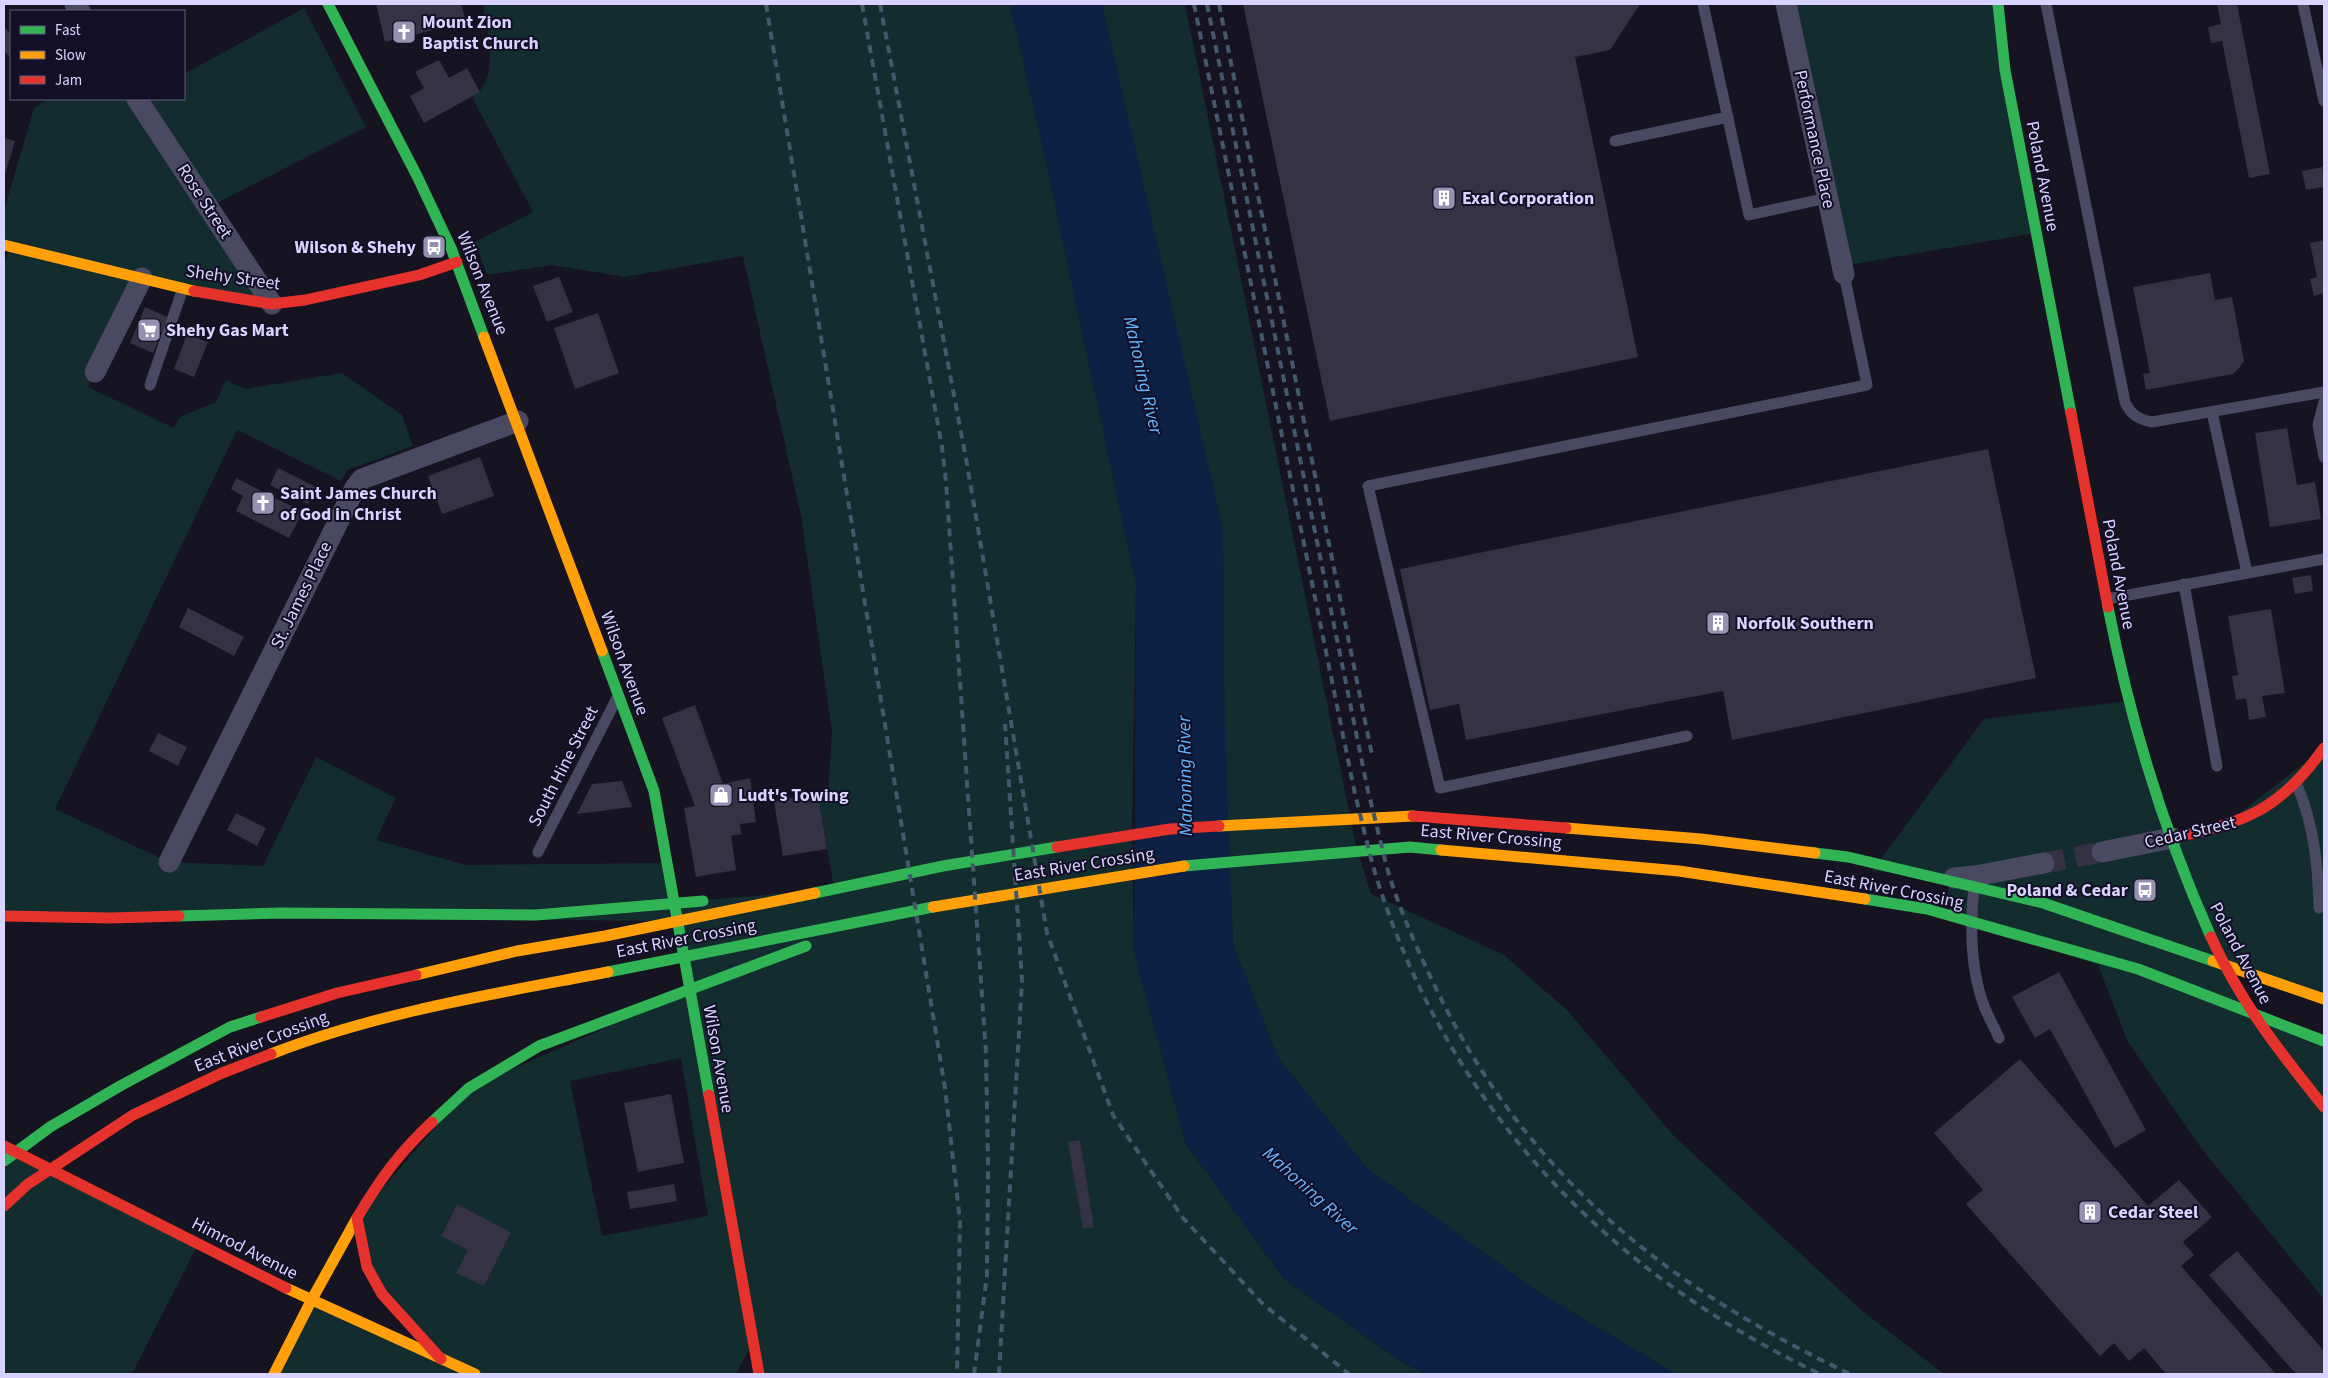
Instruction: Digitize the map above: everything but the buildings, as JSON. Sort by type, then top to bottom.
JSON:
[{"type":"main road","name":"Wilson Avenue","points":[[328,4],[417,176],[457,262],[518,421],[654,791],[752,1344],[759,1374]]},
{"type":"main road","name":"Poland Avenue","points":[[1998,4],[2005,70],[2106,599],[2133,720],[2172,838],[2210,940],[2250,1011],[2287,1062],[2324,1108]]},
{"type":"main road","name":"Shehy Street","points":[[4,245],[183,288],[272,304],[305,300],[411,277],[457,262]]},
{"type":"main road","name":"Cedar Street","points":[[2172,838],[2219,829],[2247,819],[2268,808],[2296,784],[2324,748]]},
{"type":"main road","name":"East River Crossing","points":[[4,1162],[50,1127],[120,1086],[230,1027],[337,993],[517,951],[605,936],[943,866],[1170,829],[1412,816],[1701,839],[1848,858],[2044,903],[2324,999]]},
{"type":"main road","name":"East River Crossing","points":[[4,1206],[28,1184],[133,1115],[222,1073],[320,1034],[429,1007],[888,916],[1182,866],[1420,848],[1679,870],[1927,909],[2138,968],[2324,1041]]},
{"type":"main road","points":[[4,916],[111,918],[280,913],[536,915],[827,890]]},
{"type":"main road","points":[[274,1374],[311,1301],[376,1184],[406,1146],[469,1088],[539,1046],[888,916]]},
{"type":"main road","name":"Himrod Avenue","points":[[4,1146],[311,1301],[474,1374]]},
{"type":"main road","points":[[357,1218],[363,1252],[374,1284],[441,1359]]},
{"type":"main road","points":[[744,1359],[752,1344]]},
{"type":"main road","points":[[752,1344],[770,1374]]},
{"type":"street","name":"Performance Place","points":[[1786,4],[1844,274]]},
{"type":"street","name":"Rose Street","points":[[139,100],[272,304]]},
{"type":"street","points":[[95,372],[142,278]]},
{"type":"street","name":"St. James Place","points":[[169,862],[355,488],[362,479],[518,421]]},
{"type":"street","name":"Cedar Street","points":[[2102,852],[2172,838]]},
{"type":"street","points":[[1872,871],[1914,878],[1975,876],[2044,863]]},
{"type":"lane","points":[[1703,4],[1749,215],[1828,198]]},
{"type":"lane","points":[[2046,4],[2125,402],[2130,412],[2139,419],[2152,422],[2324,392]]},
{"type":"lane","points":[[2303,4],[2324,101]]},
{"type":"lane","points":[[1615,141],[1728,117]]},
{"type":"lane","points":[[1687,736],[1440,788],[1368,486],[1867,385],[1844,274]]},
{"type":"lane","points":[[150,385],[183,288]]},
{"type":"lane","points":[[2324,402],[2318,425],[2324,457]]},
{"type":"lane","points":[[2212,412],[2247,573]]},
{"type":"lane","points":[[2106,599],[2324,558]]},
{"type":"lane","points":[[2184,584],[2217,766]]},
{"type":"lane","name":"South Hine Street","points":[[538,852],[618,695]]},
{"type":"lane","points":[[2296,784],[2306,807],[2313,835],[2318,876],[2318,908]]},
{"type":"lane","points":[[1975,876],[1970,931],[1975,966],[1982,1002],[1999,1038]]},
{"type":"green space","points":[[483,4],[1010,4],[1042,143],[1136,584],[1132,835],[1134,951],[1186,1144],[1284,1279],[1396,1358],[1424,1374],[759,1374],[752,1344],[736,1374],[274,1374],[311,1301],[439,1358],[382,1294],[357,1218],[469,1088],[689,991],[677,921],[4,916],[4,262],[11,247],[4,245],[4,211],[34,108],[46,100],[185,100],[185,73],[304,8],[366,127],[209,207],[272,304],[142,278],[88,387],[174,428],[180,417],[216,402],[226,380],[245,389],[342,373],[402,415],[413,446],[347,470],[341,481],[237,430],[55,809],[169,862],[263,866],[316,757],[396,798],[376,840],[466,865],[666,863],[669,903],[834,889],[818,794],[828,792],[832,731],[801,516],[743,256],[625,277],[552,265],[487,275],[475,242],[533,212],[472,97],[481,89],[487,79],[490,54]],"holes":[[[681,1058],[708,1216],[602,1236],[570,1081]],[[457,1204],[511,1232],[484,1286],[457,1273],[468,1250],[441,1235]]]},
{"type":"green space","points":[[1102,4],[1185,4],[1356,846],[1371,894],[1504,955],[1567,1010],[1674,1136],[1861,1310],[1944,1374],[1676,1374],[1541,1294],[1366,1168],[1278,1058],[1233,945],[1225,748]]},
{"type":"green space","points":[[1786,4],[1998,4],[2036,233],[1842,266]]},
{"type":"green space","points":[[2128,701],[2172,838],[2219,829],[2324,748],[2324,999],[2224,962],[2250,1011],[2324,1041],[2324,1299],[2201,1148],[2128,1042],[2098,965],[1949,915],[1948,878],[1872,871],[1984,719]]},
{"type":"green space","points":[[4,1146],[198,1244],[132,1374],[4,1374]]},
{"type":"water","name":"Mahoning River","points":[[1010,4],[1102,4],[1223,529],[1225,748],[1233,945],[1278,1058],[1367,1168],[1541,1294],[1676,1374],[1424,1374],[1396,1358],[1284,1279],[1186,1144],[1134,951],[1136,584],[1042,143]]},
{"type":"tunnel","points":[[2044,863],[2102,852]]},
{"type":"railway","points":[[766,4],[945,1088],[960,1221],[957,1374]]},
{"type":"railway","points":[[862,4],[942,447],[946,482],[986,1053],[987,1275],[974,1374]]},
{"type":"railway","points":[[880,4],[967,464],[1047,933],[1113,1115],[1183,1218],[1263,1304],[1349,1374]]},
{"type":"railway","points":[[1194,4],[1355,794],[1376,876],[1407,959],[1446,1037],[1491,1108],[1544,1173],[1604,1232],[1670,1285],[1742,1333],[1820,1374]]},
{"type":"railway","points":[[1207,4],[1368,791],[1392,885],[1431,978],[1467,1047],[1508,1109],[1553,1164],[1603,1215],[1658,1260],[1717,1301],[1781,1339],[1850,1374]]},
{"type":"railway","points":[[1219,4],[1372,755]]},
{"type":"railway","points":[[999,1374],[1022,981],[1005,724]]},
{"type":"traffic: fast","points":[[328,4],[417,176],[451,248],[484,337]]},
{"type":"traffic: fast","points":[[1998,4],[2005,70],[2071,413]]},
{"type":"traffic: fast","points":[[2108,607],[2127,691],[2150,775],[2178,857],[2211,937]]},
{"type":"traffic: fast","points":[[602,651],[654,791],[709,1095]]},
{"type":"traffic: fast","points":[[815,893],[943,866],[1057,847]]},
{"type":"traffic: fast","points":[[1184,866],[1410,847],[1441,850]]},
{"type":"traffic: fast","points":[[1815,853],[1848,857],[2043,903],[2213,961]]},
{"type":"traffic: fast","points":[[1865,899],[1927,909],[2138,969],[2324,1041]]},
{"type":"traffic: fast","points":[[179,916],[279,913],[536,915],[703,901]]},
{"type":"traffic: fast","points":[[608,972],[933,907]]},
{"type":"traffic: fast","points":[[432,1122],[469,1088],[539,1046],[806,946]]},
{"type":"traffic: fast","points":[[4,1161],[50,1127],[120,1086],[230,1027],[261,1017]]},
{"type":"traffic: slow","points":[[4,245],[194,291]]},
{"type":"traffic: slow","points":[[484,337],[602,651]]},
{"type":"traffic: slow","points":[[1219,826],[1413,816]]},
{"type":"traffic: slow","points":[[1566,828],[1701,839],[1815,853]]},
{"type":"traffic: slow","points":[[1441,850],[1679,871],[1865,899]]},
{"type":"traffic: slow","points":[[933,907],[1184,866]]},
{"type":"traffic: slow","points":[[416,975],[517,951],[605,936],[815,893]]},
{"type":"traffic: slow","points":[[2213,961],[2324,999]]},
{"type":"traffic: slow","points":[[271,1054],[312,1039],[395,1015],[608,972]]},
{"type":"traffic: slow","points":[[311,1301],[357,1218]]},
{"type":"traffic: slow","points":[[286,1288],[475,1374]]},
{"type":"traffic: slow","points":[[274,1374],[311,1301]]},
{"type":"traffic: jam","points":[[194,291],[272,304],[305,300],[419,275],[457,262]]},
{"type":"traffic: jam","points":[[2071,413],[2108,607]]},
{"type":"traffic: jam","points":[[2172,838],[2220,826],[2258,811],[2276,800],[2292,786],[2324,748]]},
{"type":"traffic: jam","points":[[1413,816],[1566,828]]},
{"type":"traffic: jam","points":[[1057,847],[1170,829],[1219,826]]},
{"type":"traffic: jam","points":[[4,916],[111,918],[179,916]]},
{"type":"traffic: jam","points":[[2211,937],[2248,1005],[2276,1046],[2324,1107]]},
{"type":"traffic: jam","points":[[261,1017],[337,993],[416,975]]},
{"type":"traffic: jam","points":[[4,1206],[28,1184],[133,1115],[222,1073],[271,1054]]},
{"type":"traffic: jam","points":[[709,1095],[759,1374]]},
{"type":"traffic: jam","points":[[432,1122],[391,1167],[357,1218],[367,1267],[382,1294],[441,1359]]},
{"type":"traffic: jam","points":[[4,1146],[286,1288]]},
{"type":"place","name":"Mount Zion Baptist Church","points":[[404,32]]},
{"type":"place","name":"Exal Corporation","points":[[1444,198]]},
{"type":"place","name":"Wilson & Shehy","points":[[434,247]]},
{"type":"place","name":"Shehy Gas Mart","points":[[149,330]]},
{"type":"place","name":"Saint James Church of God in Christ","points":[[263,503]]},
{"type":"place","name":"Norfolk Southern","points":[[1718,623]]},
{"type":"place","name":"Ludt's Towing","points":[[721,795]]},
{"type":"place","name":"Poland & Cedar","points":[[2145,890]]},
{"type":"place","name":"Cedar Steel","points":[[2090,1212]]}]
